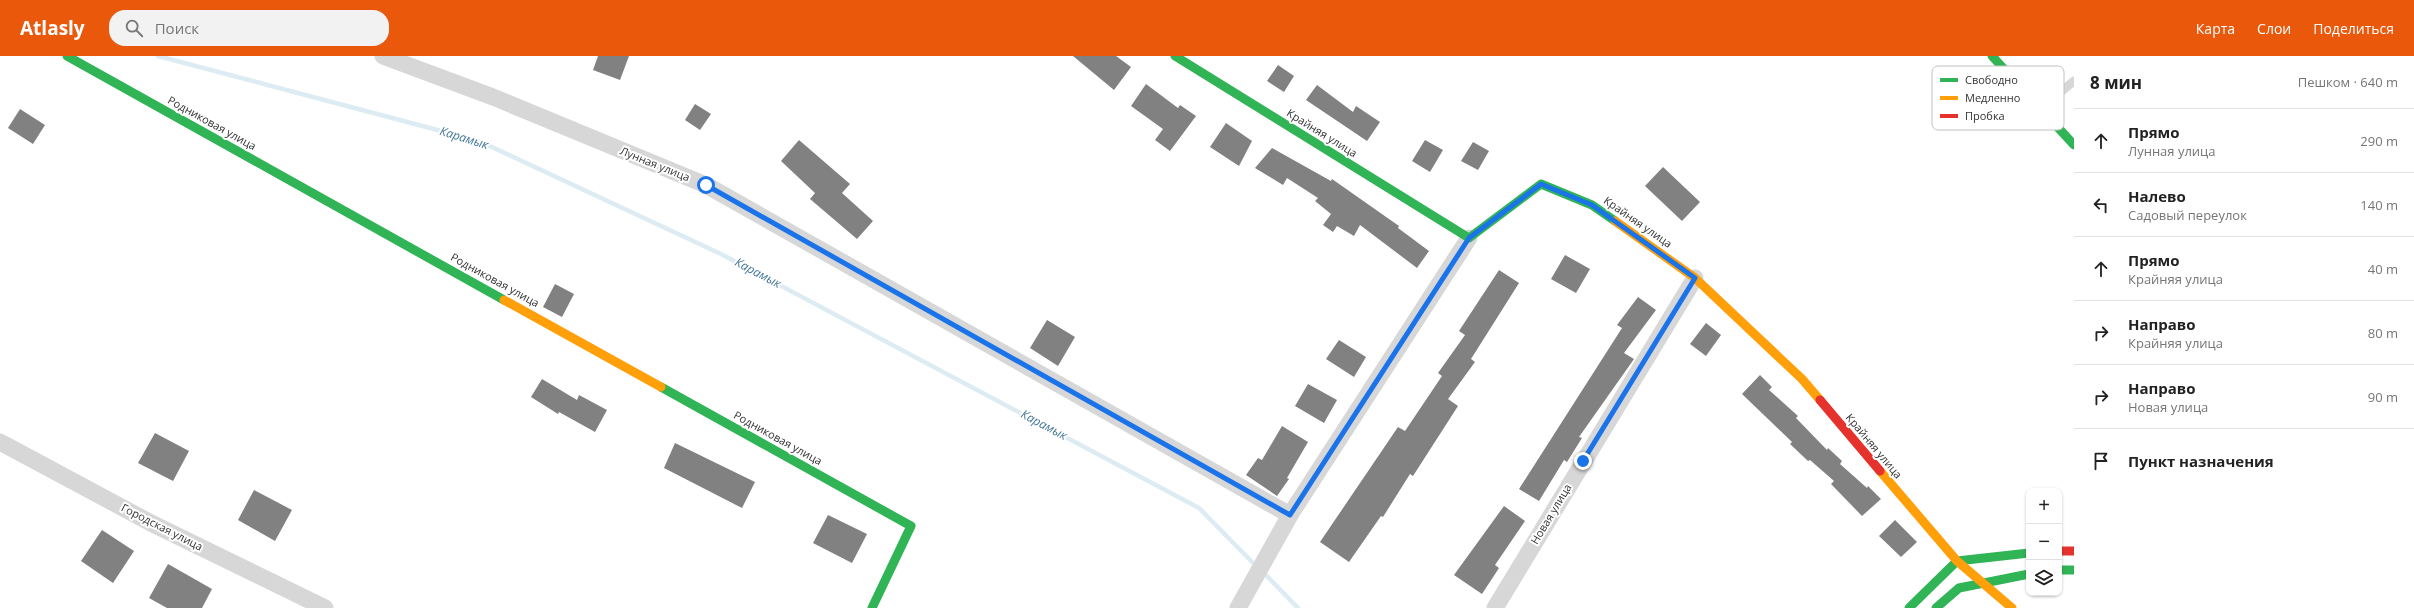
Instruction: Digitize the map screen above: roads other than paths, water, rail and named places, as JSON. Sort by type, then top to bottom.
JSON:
[{"type":"street","name":"Родниковая улица","points":[[67,56],[911,526],[872,608]]},
{"type":"street","name":"Лунная улица","points":[[383,56],[493,97],[706,185],[1290,515]]},
{"type":"street","name":"Крайняя улица","points":[[1175,56],[1469,238],[1541,184],[1592,205],[1695,278],[1802,380],[1957,561],[2012,608]]},
{"type":"street","points":[[1992,56],[2001,66]]},
{"type":"street","points":[[2060,130],[2074,145]]},
{"type":"street","points":[[1238,608],[1290,515],[1469,238]]},
{"type":"street","name":"Новая улица","points":[[1495,608],[1695,278]]},
{"type":"street","name":"Городская улица","points":[[0,442],[151,523],[325,608]]},
{"type":"street","points":[[2062,551],[2074,551]]},
{"type":"street","points":[[1909,608],[1957,561],[2026,553]]},
{"type":"street","points":[[2062,570],[2074,570]]},
{"type":"street","points":[[1936,608],[1959,588],[2026,575]]},
{"type":"lane","points":[[2064,89],[2074,81]]},
{"type":"waterway","name":"Карамык","points":[[158,56],[479,141],[721,254],[1199,508],[1257,567]]},
{"type":"waterway","name":"Карамык","points":[[1263,572],[1298,608]]}]
